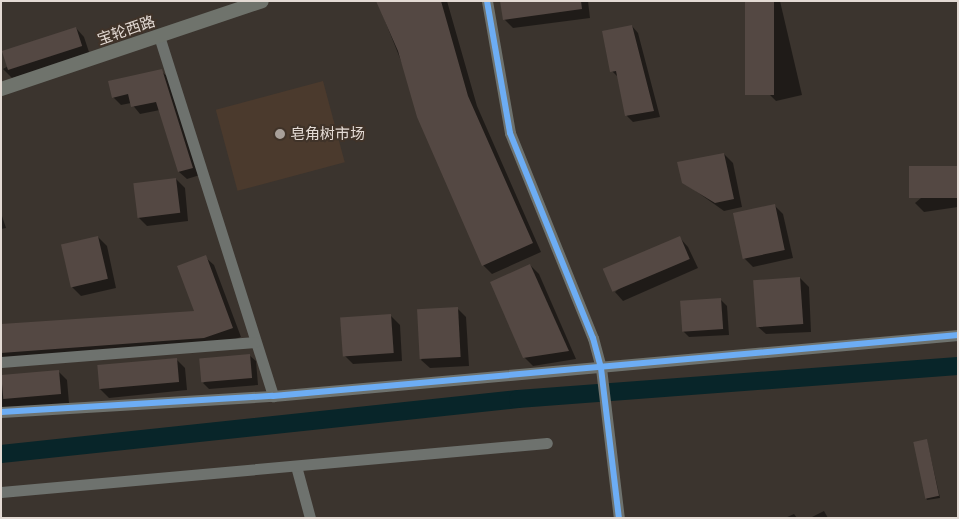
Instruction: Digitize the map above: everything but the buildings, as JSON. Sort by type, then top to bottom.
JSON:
[{"type":"main road","name":"宝轮西路","points":[[1,89],[159,36],[243,4],[262,1]]},
{"type":"street","points":[[487,1],[510,133],[593,338],[601,368],[619,518]]},
{"type":"street","points":[[159,36],[273,396]]},
{"type":"street","points":[[1,412],[273,396],[958,335]]},
{"type":"street","points":[[1,362],[255,342]]},
{"type":"street","points":[[1,492],[547,443]]},
{"type":"street","points":[[296,466],[310,518]]},
{"type":"shaded area","name":"皂角树市场","points":[[323,81],[345,162],[238,191],[216,110]]},
{"type":"waterway","points":[[1,454],[518,399],[958,366]]},
{"type":"cycle path","points":[[487,1],[510,133],[593,338],[601,368],[619,518]]},
{"type":"cycle path","points":[[1,412],[273,396],[958,335]]},
{"type":"place","name":"皂角树市场","points":[[280,134]]}]
